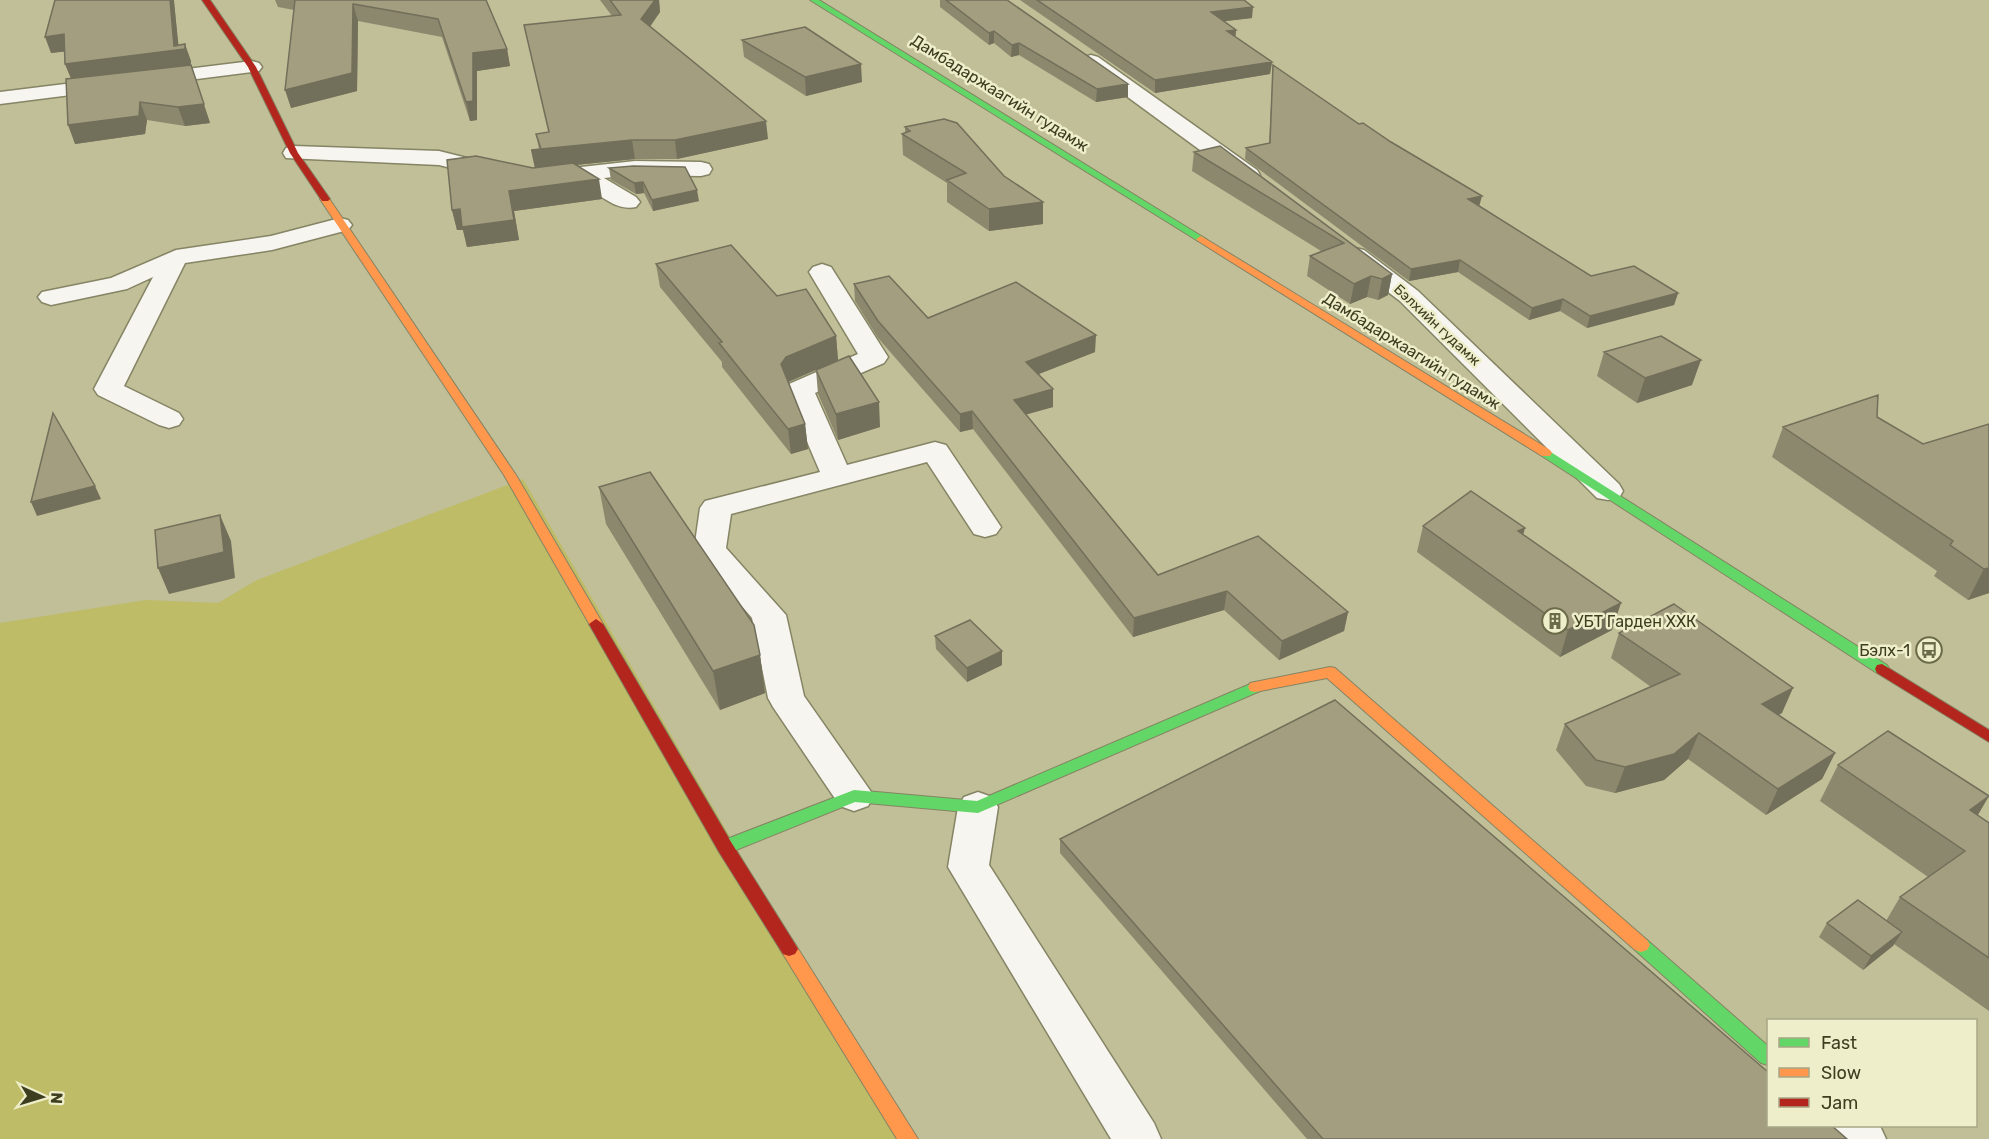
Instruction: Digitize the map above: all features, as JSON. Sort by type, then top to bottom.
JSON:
[{"type":"street","points":[[206,0],[252,67],[294,153],[340,225],[510,475],[725,847],[908,1139]]},
{"type":"street","name":"Дамбадаржаагийн гудамж","points":[[814,0],[963,89],[1582,476],[1619,502],[1989,737]]},
{"type":"street","points":[[1069,45],[1153,103],[1267,189]]},
{"type":"street","points":[[0,98],[252,67]]},
{"type":"street","points":[[294,153],[439,158],[537,179],[635,168],[700,169]]},
{"type":"street","points":[[581,174],[628,202]]},
{"type":"street","points":[[51,297],[118,284],[176,257],[272,243],[340,225]]},
{"type":"street","name":"Бэлхийн гудамж","points":[[1333,239],[1409,296],[1619,502]]},
{"type":"street","points":[[169,419],[108,389],[176,257]]},
{"type":"street","points":[[822,272],[874,357],[799,390],[837,476]]},
{"type":"street","points":[[854,796],[786,698],[769,615],[710,550],[716,508],[935,451],[985,527]]},
{"type":"street","points":[[725,847],[854,796],[978,807],[1254,687],[1330,672],[1767,1056]]},
{"type":"street","points":[[978,807],[968,867],[1137,1139]]},
{"type":"street","points":[[1849,1127],[1862,1139]]},
{"type":"shaded area","points":[[523,479],[905,1139],[0,1139],[0,623],[146,600],[218,603],[257,580]]},
{"type":"building","points":[[55,0],[170,0],[174,46],[185,44],[185,49],[65,64],[64,34],[45,37]]},
{"type":"building","points":[[295,0],[486,0],[507,49],[473,53],[473,101],[466,102],[438,19],[353,4],[352,73],[285,90]]},
{"type":"building","points":[[610,0],[655,0],[641,19],[766,121],[675,140],[632,140],[531,150],[541,149],[536,134],[549,132],[524,25],[621,15]]},
{"type":"building","points":[[946,0],[1007,0],[1128,84],[1097,89],[1019,43],[1012,45],[994,31],[989,33]]},
{"type":"building","points":[[1037,0],[1244,0],[1253,7],[1211,12],[1236,30],[1227,31],[1272,62],[1155,80]]},
{"type":"building","points":[[805,27],[861,64],[805,77],[742,40]]},
{"type":"building","points":[[191,65],[204,104],[178,107],[140,102],[139,116],[68,125],[66,79]]},
{"type":"building","points":[[1273,65],[1359,124],[1363,123],[1482,196],[1468,199],[1591,276],[1634,266],[1678,293],[1590,316],[1563,299],[1532,308],[1460,260],[1411,269],[1246,148],[1270,143]]},
{"type":"building","points":[[944,119],[957,123],[1004,176],[1043,202],[989,209],[947,180],[966,173],[902,134],[910,131],[905,127]]},
{"type":"building","points":[[1220,146],[1392,274],[1382,279],[1371,276],[1354,284],[1310,256],[1344,243],[1194,152]]},
{"type":"building","points":[[476,156],[533,168],[573,163],[599,179],[509,191],[514,220],[462,227],[460,209],[452,210],[447,160]]},
{"type":"building","points":[[685,167],[697,190],[652,200],[643,182],[634,183],[609,168]]},
{"type":"building","points":[[731,245],[777,296],[806,289],[836,336],[786,357],[781,364],[805,424],[788,429],[719,343],[722,342],[656,264]]},
{"type":"building","points":[[889,276],[928,318],[1016,282],[1096,335],[1026,362],[1053,389],[1014,400],[1158,575],[1258,536],[1348,612],[1282,641],[1227,591],[1134,618],[972,411],[960,414],[878,321],[854,284]]},
{"type":"building","points":[[1661,336],[1701,360],[1645,378],[1604,352]]},
{"type":"building","points":[[849,356],[879,402],[836,414],[816,370]]},
{"type":"building","points":[[1878,395],[1877,417],[1923,444],[1989,424],[1989,568],[1984,569],[1950,545],[1953,541],[1783,427]]},
{"type":"building","points":[[53,413],[95,486],[31,502]]},
{"type":"building","points":[[650,472],[754,625],[760,655],[713,671],[599,487]]},
{"type":"building","points":[[1471,491],[1525,528],[1518,531],[1621,603],[1568,630],[1423,526]]},
{"type":"building","points":[[220,515],[224,552],[158,568],[155,530]]},
{"type":"building","points":[[1674,604],[1793,688],[1762,704],[1835,753],[1778,789],[1699,733],[1674,754],[1625,767],[1596,760],[1565,724],[1680,674],[1619,633]]},
{"type":"building","points":[[970,620],[1002,651],[967,668],[935,636]]},
{"type":"building","points":[[1335,700],[1767,1071],[1767,1127],[1833,1127],[1847,1139],[1323,1139],[1060,839]]},
{"type":"building","points":[[1888,731],[1989,796],[1970,810],[1989,823],[1989,958],[1900,897],[1965,851],[1838,765]]},
{"type":"building","points":[[1858,900],[1902,932],[1871,956],[1827,923]]},
{"type":"traffic: fast","points":[[814,0],[1201,239]]},
{"type":"traffic: fast","points":[[1546,453],[1882,669]]},
{"type":"traffic: fast","points":[[725,847],[854,796],[978,807],[1255,687]]},
{"type":"traffic: fast","points":[[1641,945],[1767,1056]]},
{"type":"traffic: slow","points":[[325,199],[510,475],[596,624]]},
{"type":"traffic: slow","points":[[1201,239],[1546,453]]},
{"type":"traffic: slow","points":[[1255,687],[1330,672],[1641,945]]},
{"type":"traffic: slow","points":[[789,949],[908,1139]]},
{"type":"traffic: jam","points":[[206,0],[252,67],[294,153],[325,199]]},
{"type":"traffic: jam","points":[[596,624],[725,847],[789,949]]},
{"type":"traffic: jam","points":[[1882,669],[1989,737]]},
{"type":"place","name":"УБТ Гарден ХХК","points":[[1555,621]]},
{"type":"place","name":"Бэлх-1","points":[[1929,650]]}]
